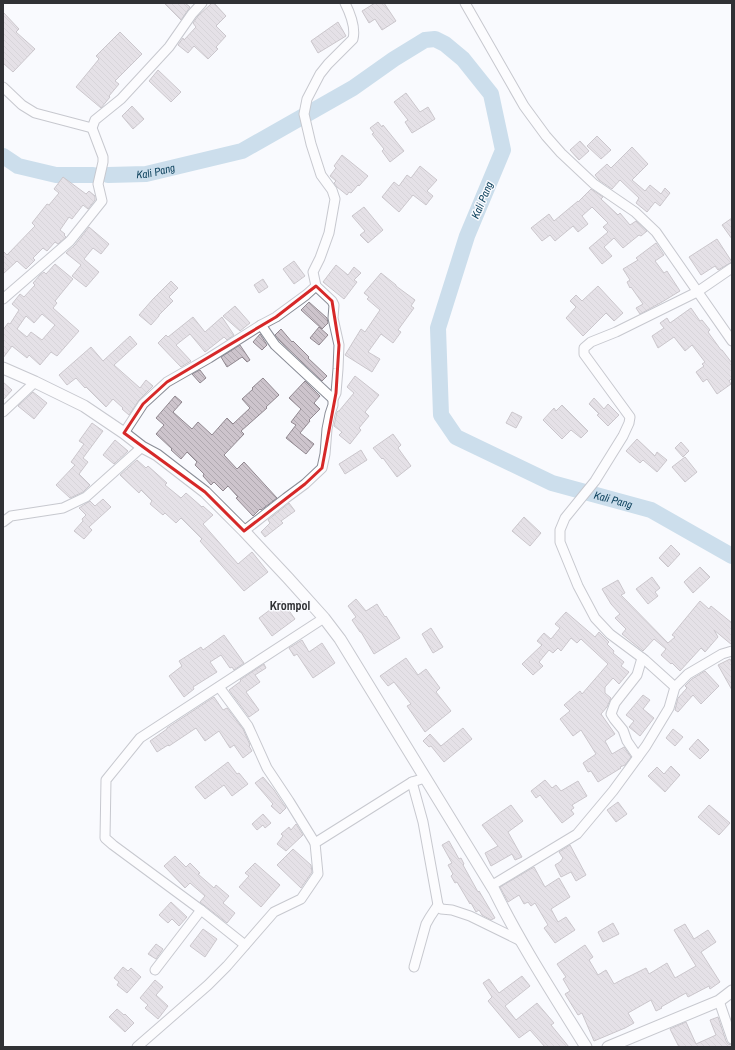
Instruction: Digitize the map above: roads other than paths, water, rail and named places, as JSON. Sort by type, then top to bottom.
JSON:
[{"type":"street","points":[[3,299],[70,241],[102,201],[98,184],[104,162],[92,128],[95,120],[121,99],[169,47],[192,14],[202,3]]},
{"type":"street","points":[[244,531],[305,484],[322,468],[325,454],[327,429],[333,399],[336,393],[339,345],[333,318],[334,305],[332,301],[316,286],[313,272],[329,233],[335,199],[332,190],[321,175],[304,114],[307,99],[320,74],[353,39],[353,25],[350,12],[345,3]]},
{"type":"street","points":[[465,3],[524,106],[546,136],[561,153],[594,184],[635,212],[656,232],[732,341]]},
{"type":"street","points":[[3,87],[22,105],[35,113],[92,128]]},
{"type":"street","points":[[676,687],[642,658],[610,634],[595,618],[578,586],[560,542],[560,530],[566,518],[595,481],[623,436],[630,417],[584,354],[584,348],[591,342],[616,332],[697,292],[732,268]]},
{"type":"street","points":[[124,433],[143,404],[167,382],[276,317],[316,286]]},
{"type":"street","points":[[261,325],[275,345],[333,399]]},
{"type":"street","points":[[3,368],[36,382],[84,406],[142,447],[157,455],[205,492],[244,531],[324,618],[340,639],[491,886],[521,941],[586,1047]]},
{"type":"street","points":[[3,412],[36,382]]},
{"type":"street","points":[[3,522],[11,516],[64,508],[86,497],[142,447]]},
{"type":"street","points":[[245,945],[105,838],[106,780],[140,738],[324,618]]},
{"type":"street","points":[[491,886],[577,834],[613,791],[646,746],[669,708],[676,687],[688,674],[722,654],[732,651]]},
{"type":"street","points":[[638,757],[627,741],[624,730],[614,719],[612,714],[615,703],[637,675],[642,658]]},
{"type":"street","points":[[137,1047],[208,985],[227,966],[274,912],[301,899],[318,874],[314,842],[290,801],[267,768],[248,726],[219,687]]},
{"type":"street","points":[[314,842],[372,808],[412,782],[425,778]]},
{"type":"street","points":[[412,782],[423,822],[438,906],[426,924],[414,967]]},
{"type":"street","points":[[438,906],[442,909],[452,910],[470,916],[521,941]]},
{"type":"street","points":[[155,970],[201,910]]},
{"type":"street","points":[[608,1047],[719,1000],[732,990]]},
{"type":"street","points":[[719,1000],[732,1039]]},
{"type":"waterway","name":"Kali Pang","points":[[108,175],[146,174],[242,151],[353,88],[394,59],[425,40],[435,39],[445,44],[463,59],[491,94],[503,150],[467,236],[438,328],[441,415],[456,437],[552,483],[651,510],[732,556]]},
{"type":"waterway","name":"Kali Pang","points":[[3,156],[18,166],[56,175],[93,175]]},
{"type":"district","name":"Krompol","points":[[290,606]]}]
